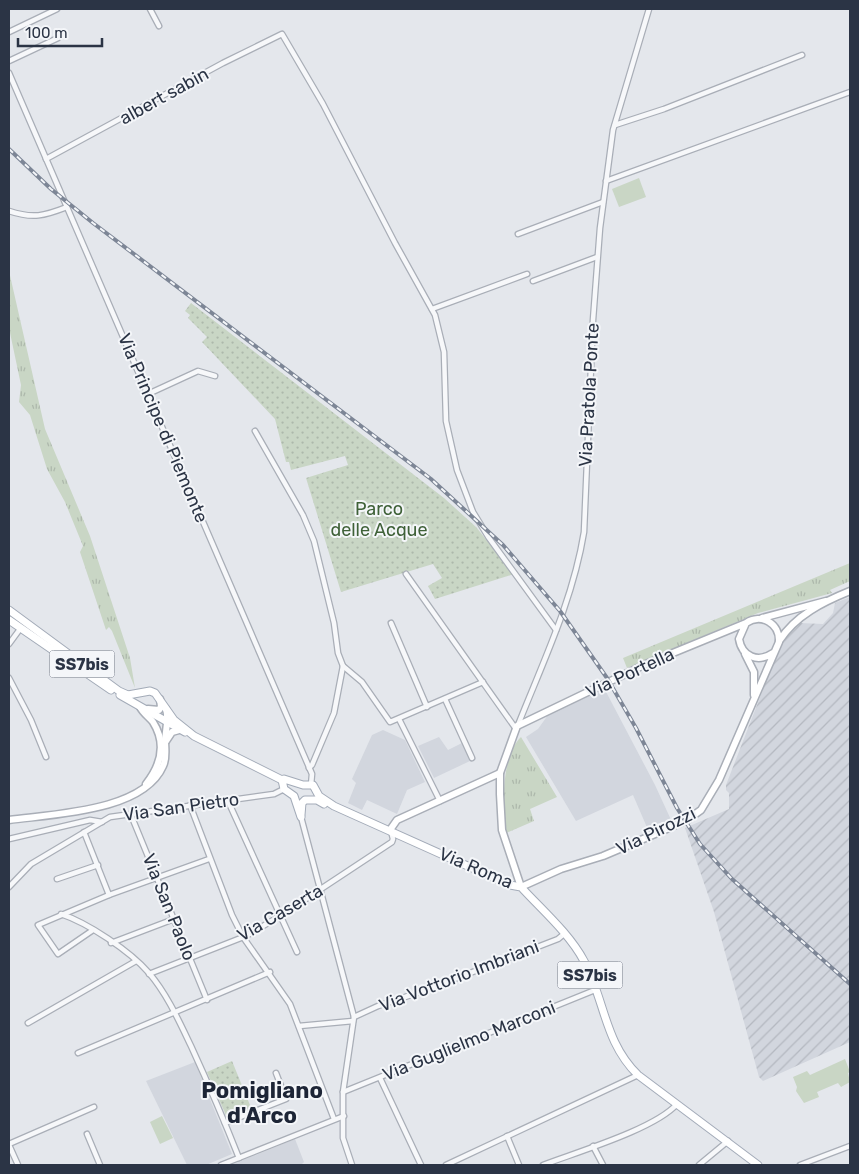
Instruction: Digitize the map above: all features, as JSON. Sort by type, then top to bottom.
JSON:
[{"type":"main road","name":"Via Portella","points":[[517,728],[629,672],[746,623],[826,601],[850,591]]},
{"type":"main road","name":"Via Portella","points":[[754,695],[779,642],[794,622],[826,601]]},
{"type":"main road","name":"SS7bis","points":[[9,610],[119,691],[134,695],[150,691],[162,701],[174,720],[194,736]]},
{"type":"main road","points":[[760,618],[772,624],[778,634],[779,642]]},
{"type":"main road","name":"SS7bis","points":[[9,620],[96,682],[167,724],[282,780],[288,779],[303,785],[311,785],[319,796],[334,806]]},
{"type":"main road","points":[[746,623],[739,639],[754,672],[754,695]]},
{"type":"main road","points":[[744,651],[754,658],[760,658],[773,653]]},
{"type":"main road","name":"Via Pirozzi","points":[[521,887],[561,869],[603,856],[687,820],[701,810],[719,780],[754,695]]},
{"type":"main road","points":[[140,707],[158,710],[161,707],[162,701]]},
{"type":"main road","points":[[9,820],[72,814],[114,802],[156,780],[164,766],[167,724],[162,701]]},
{"type":"main road","points":[[140,707],[157,729],[162,751],[157,768],[144,787]]},
{"type":"main road","name":"Via Pratola Ponte","points":[[517,728],[500,773],[502,830],[521,887]]},
{"type":"main road","points":[[165,742],[172,732],[179,730]]},
{"type":"main road","points":[[390,830],[397,820],[500,773]]},
{"type":"main road","points":[[282,780],[284,789],[294,796],[301,817]]},
{"type":"main road","name":"SS7bis","points":[[301,817],[301,807],[305,800],[316,800],[334,806]]},
{"type":"main road","name":"Via Roma","points":[[334,806],[510,885],[521,887],[564,934],[584,962],[615,1045],[626,1062],[638,1075],[758,1165]]},
{"type":"street","points":[[9,32],[57,9]]},
{"type":"street","points":[[150,9],[159,26]]},
{"type":"street","name":"Via Pratola Ponte","points":[[517,728],[556,630],[579,564],[584,532],[597,257],[603,202],[615,125],[649,9]]},
{"type":"street","name":"albert sabin","points":[[46,159],[223,63],[282,34],[327,113],[432,309]]},
{"type":"street","points":[[9,61],[58,38]]},
{"type":"street","points":[[615,125],[664,109],[802,55]]},
{"type":"street","name":"Via Principe di Piemonte","points":[[9,73],[312,774],[311,785]]},
{"type":"street","points":[[606,181],[850,92]]},
{"type":"street","points":[[518,234],[603,202]]},
{"type":"street","points":[[9,211],[22,215],[43,216],[67,207]]},
{"type":"street","points":[[533,281],[597,257]]},
{"type":"street","points":[[527,274],[432,309],[444,352],[446,421],[457,470],[466,496],[489,538],[556,630]]},
{"type":"street","points":[[148,394],[198,371],[215,376]]},
{"type":"street","points":[[255,431],[303,515],[314,541],[334,623],[338,653],[344,666],[362,682],[390,722],[483,682]]},
{"type":"street","points":[[406,574],[517,728]]},
{"type":"street","points":[[391,623],[426,707]]},
{"type":"street","points":[[9,644],[20,629]]},
{"type":"street","points":[[309,768],[328,731],[344,666]]},
{"type":"street","points":[[9,678],[31,720],[46,757]]},
{"type":"street","points":[[445,699],[472,758]]},
{"type":"street","points":[[399,719],[440,801]]},
{"type":"street","name":"Via San Pietro","points":[[9,887],[15,878],[32,864],[110,817],[274,794],[284,789]]},
{"type":"street","points":[[228,801],[297,952]]},
{"type":"street","points":[[190,806],[243,937],[270,972],[290,1004],[299,1026],[304,1046],[334,1119]]},
{"type":"street","name":"Via San Paolo","points":[[131,814],[207,1000]]},
{"type":"street","points":[[301,817],[354,1019],[343,1092],[344,1138],[352,1165]]},
{"type":"street","points":[[9,839],[90,820],[102,822]]},
{"type":"street","name":"Via Caserta","points":[[149,974],[243,937],[280,916],[392,842],[390,830]]},
{"type":"street","points":[[84,832],[109,895]]},
{"type":"street","points":[[93,930],[58,954],[38,925],[109,895],[210,859]]},
{"type":"street","points":[[57,879],[98,865]]},
{"type":"street","points":[[61,914],[93,930],[136,961],[149,974],[175,1013],[239,1158]]},
{"type":"street","points":[[111,943],[174,920]]},
{"type":"street","name":"Via Vottorio Imbriani","points":[[354,1019],[378,1006],[558,939],[564,934]]},
{"type":"street","points":[[28,1023],[136,961]]},
{"type":"street","points":[[78,1053],[270,972]]},
{"type":"street","name":"Via Guglielmo Marconi","points":[[343,1092],[595,990]]},
{"type":"street","points":[[299,1026],[354,1019]]},
{"type":"street","points":[[225,1124],[286,1099],[276,1074]]},
{"type":"street","points":[[446,1165],[638,1075]]},
{"type":"street","points":[[380,1078],[421,1165]]},
{"type":"street","points":[[543,1165],[639,1128],[665,1115],[677,1104]]},
{"type":"street","points":[[18,1165],[9,1144],[94,1108]]},
{"type":"street","points":[[221,1165],[344,1116]]},
{"type":"street","points":[[87,1134],[100,1165]]},
{"type":"street","points":[[507,1136],[519,1165]]},
{"type":"street","points":[[699,1165],[728,1141]]},
{"type":"street","points":[[592,1146],[603,1165]]},
{"type":"street","points":[[800,1165],[810,1163],[850,1146]]},
{"type":"shaded area","points":[[850,597],[850,1042],[763,1081],[759,1077],[714,912],[685,828],[729,809],[729,793],[726,790],[726,785],[776,656],[789,633],[800,623],[823,624],[833,613],[835,603]]},
{"type":"shaded area","points":[[604,688],[655,785],[672,822],[665,825],[663,822],[656,824],[657,829],[649,832],[633,795],[576,821],[526,737],[538,729],[548,715]]},
{"type":"shaded area","points":[[383,730],[405,740],[425,782],[407,790],[397,814],[367,800],[362,810],[348,803],[356,783],[352,779],[372,735]]},
{"type":"shaded area","points":[[439,737],[448,750],[462,743],[470,761],[434,778],[418,746]]},
{"type":"shaded area","points":[[195,1062],[232,1154],[206,1165],[187,1165],[146,1081]]},
{"type":"shaded area","points":[[295,1139],[304,1162],[301,1165],[231,1165]]},
{"type":"green space","points":[[639,178],[646,197],[619,207],[612,189]]},
{"type":"green space","points":[[9,271],[45,429],[90,536],[130,658],[135,688],[112,631],[109,627],[106,630],[80,552],[83,546],[65,502],[47,469],[30,415],[19,402],[21,385],[9,328]]},
{"type":"green space","name":"Parco delle Acque","points":[[191,303],[444,498],[476,527],[514,574],[435,599],[428,586],[442,578],[433,564],[341,592],[306,478],[348,465],[345,456],[291,470],[289,462],[286,462],[275,419],[202,342],[207,337],[188,318],[190,315],[185,311]]},
{"type":"green space","points":[[850,563],[850,581],[830,590],[832,593],[758,613],[627,668],[623,658]]},
{"type":"green space","points":[[521,737],[557,797],[530,809],[534,821],[506,833],[504,782],[506,769],[514,746]]},
{"type":"green space","points":[[845,1059],[850,1072],[848,1073],[850,1082],[841,1087],[838,1083],[817,1092],[819,1097],[804,1103],[796,1091],[797,1087],[793,1077],[807,1071],[810,1075]]},
{"type":"green space","points":[[232,1061],[252,1110],[228,1120],[207,1072]]},
{"type":"green space","points":[[162,1116],[173,1138],[160,1144],[150,1122]]},
{"type":"railway","points":[[9,149],[51,189],[93,223],[431,479],[503,545],[560,611],[607,678],[636,728],[677,808],[700,844],[732,879],[850,984]]},
{"type":"district","name":"Pomigliano d'Arco","points":[[262,1102]]}]
